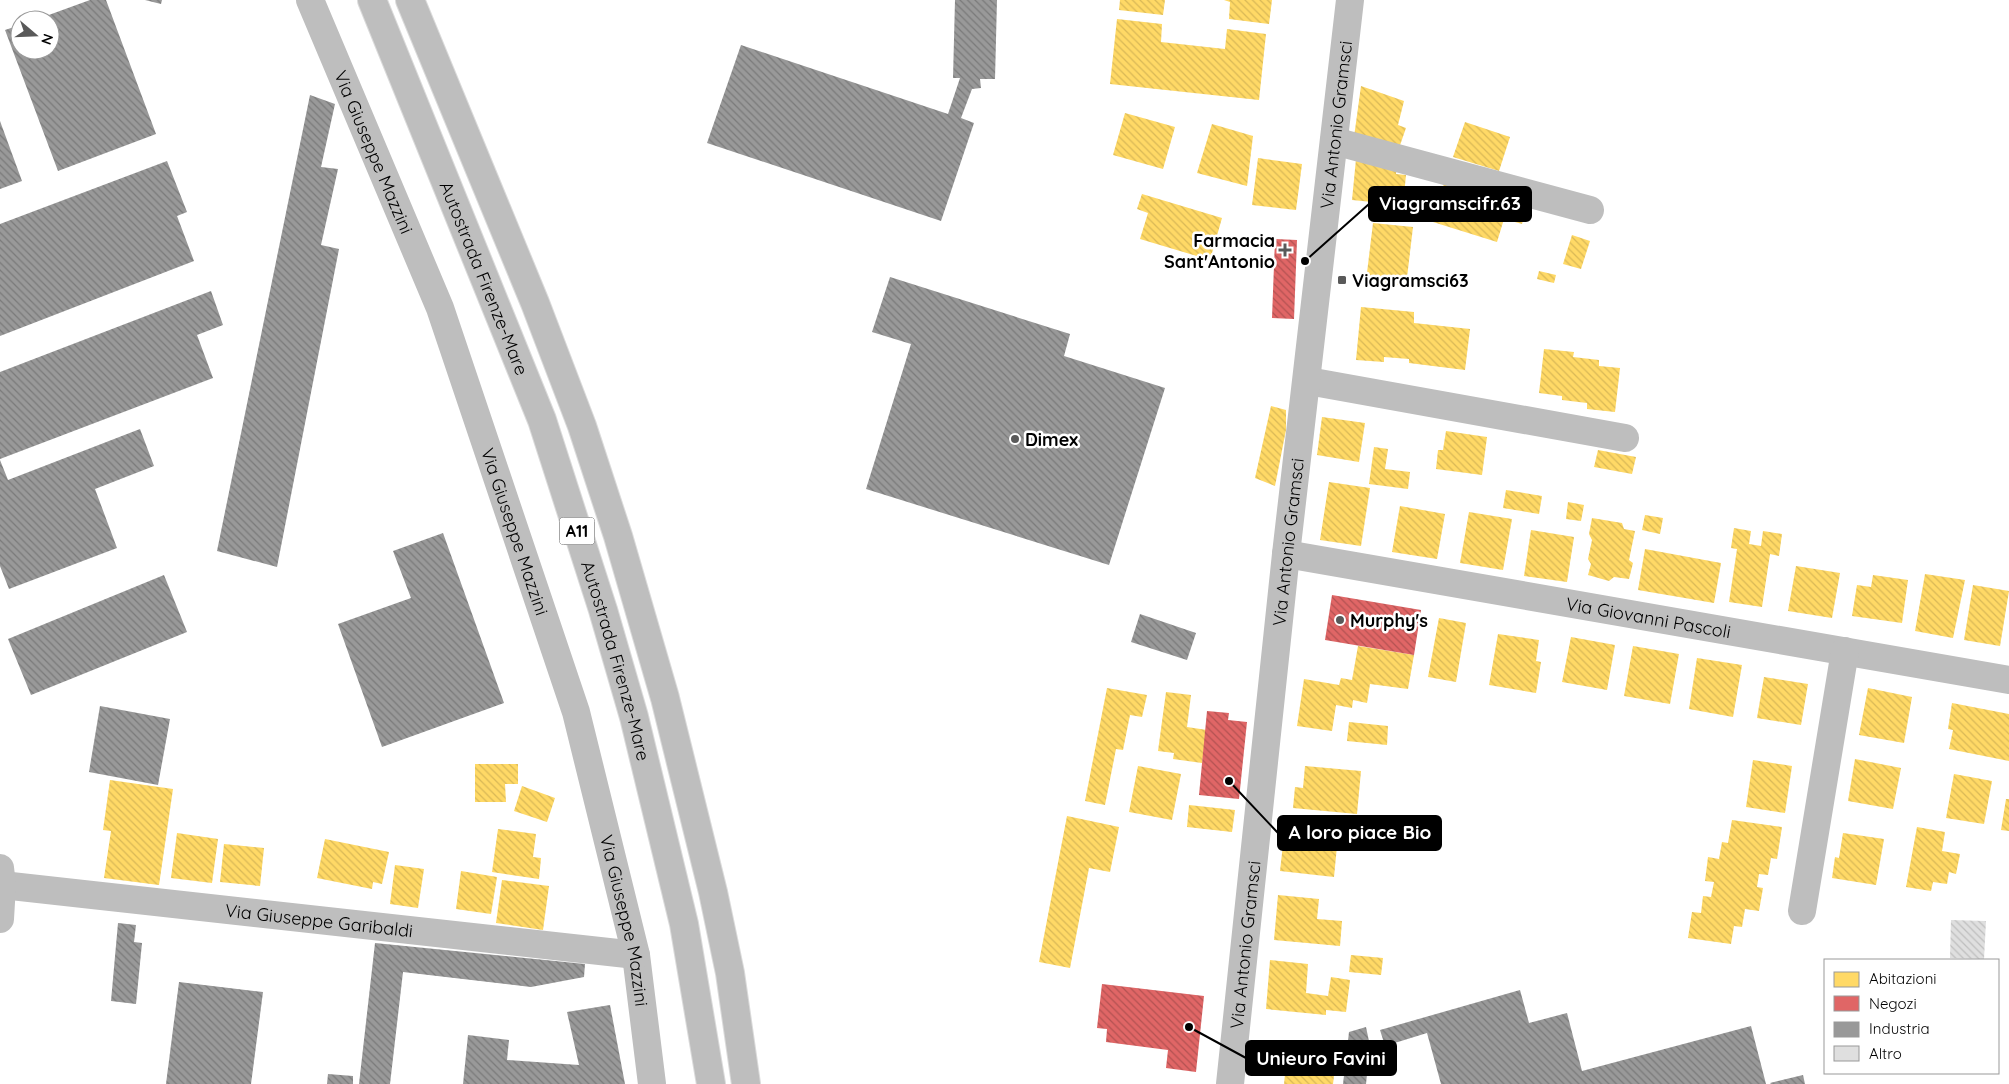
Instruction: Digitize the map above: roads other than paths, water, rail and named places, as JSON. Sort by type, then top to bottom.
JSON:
[{"type":"main road","name":"Via Giuseppe Mazzini","points":[[310,0],[443,317],[576,712],[636,955],[652,1084]]},
{"type":"main road","name":"Autostrada Firenze-Mare","points":[[372,0],[542,420],[603,610],[634,717],[684,924],[711,1084]]},
{"type":"main road","name":"Autostrada Firenze-Mare","points":[[410,0],[535,303],[582,426],[618,536],[665,698],[713,892],[730,973],[746,1084]]},
{"type":"main road","name":"Via Antonio Gramsci","points":[[1230,1084],[1286,554],[1308,381],[1350,0]]},
{"type":"main road","points":[[1334,141],[1590,210]]},
{"type":"main road","points":[[1308,381],[1625,438]]},
{"type":"main road","name":"Via Giovanni Pascoli","points":[[1286,554],[2009,680]]},
{"type":"main road","points":[[1802,911],[1845,651]]},
{"type":"main road","name":"Via Giuseppe Garibaldi","points":[[1,876],[636,955]]},
{"type":"main road","points":[[0,919],[1,876]]},
{"type":"place","name":"Farmacia Sant'Antonio","points":[[1285,250]]},
{"type":"place","name":"Viagramscifr.63","points":[[1305,261]]},
{"type":"place","name":"Viagramsci63","points":[[1342,280]]},
{"type":"place","name":"Dimex","points":[[1015,439]]},
{"type":"place","name":"Murphy's","points":[[1340,620]]},
{"type":"place","name":"A loro piace Bio","points":[[1229,781]]},
{"type":"place","name":"Unieuro Favini","points":[[1189,1027]]}]
